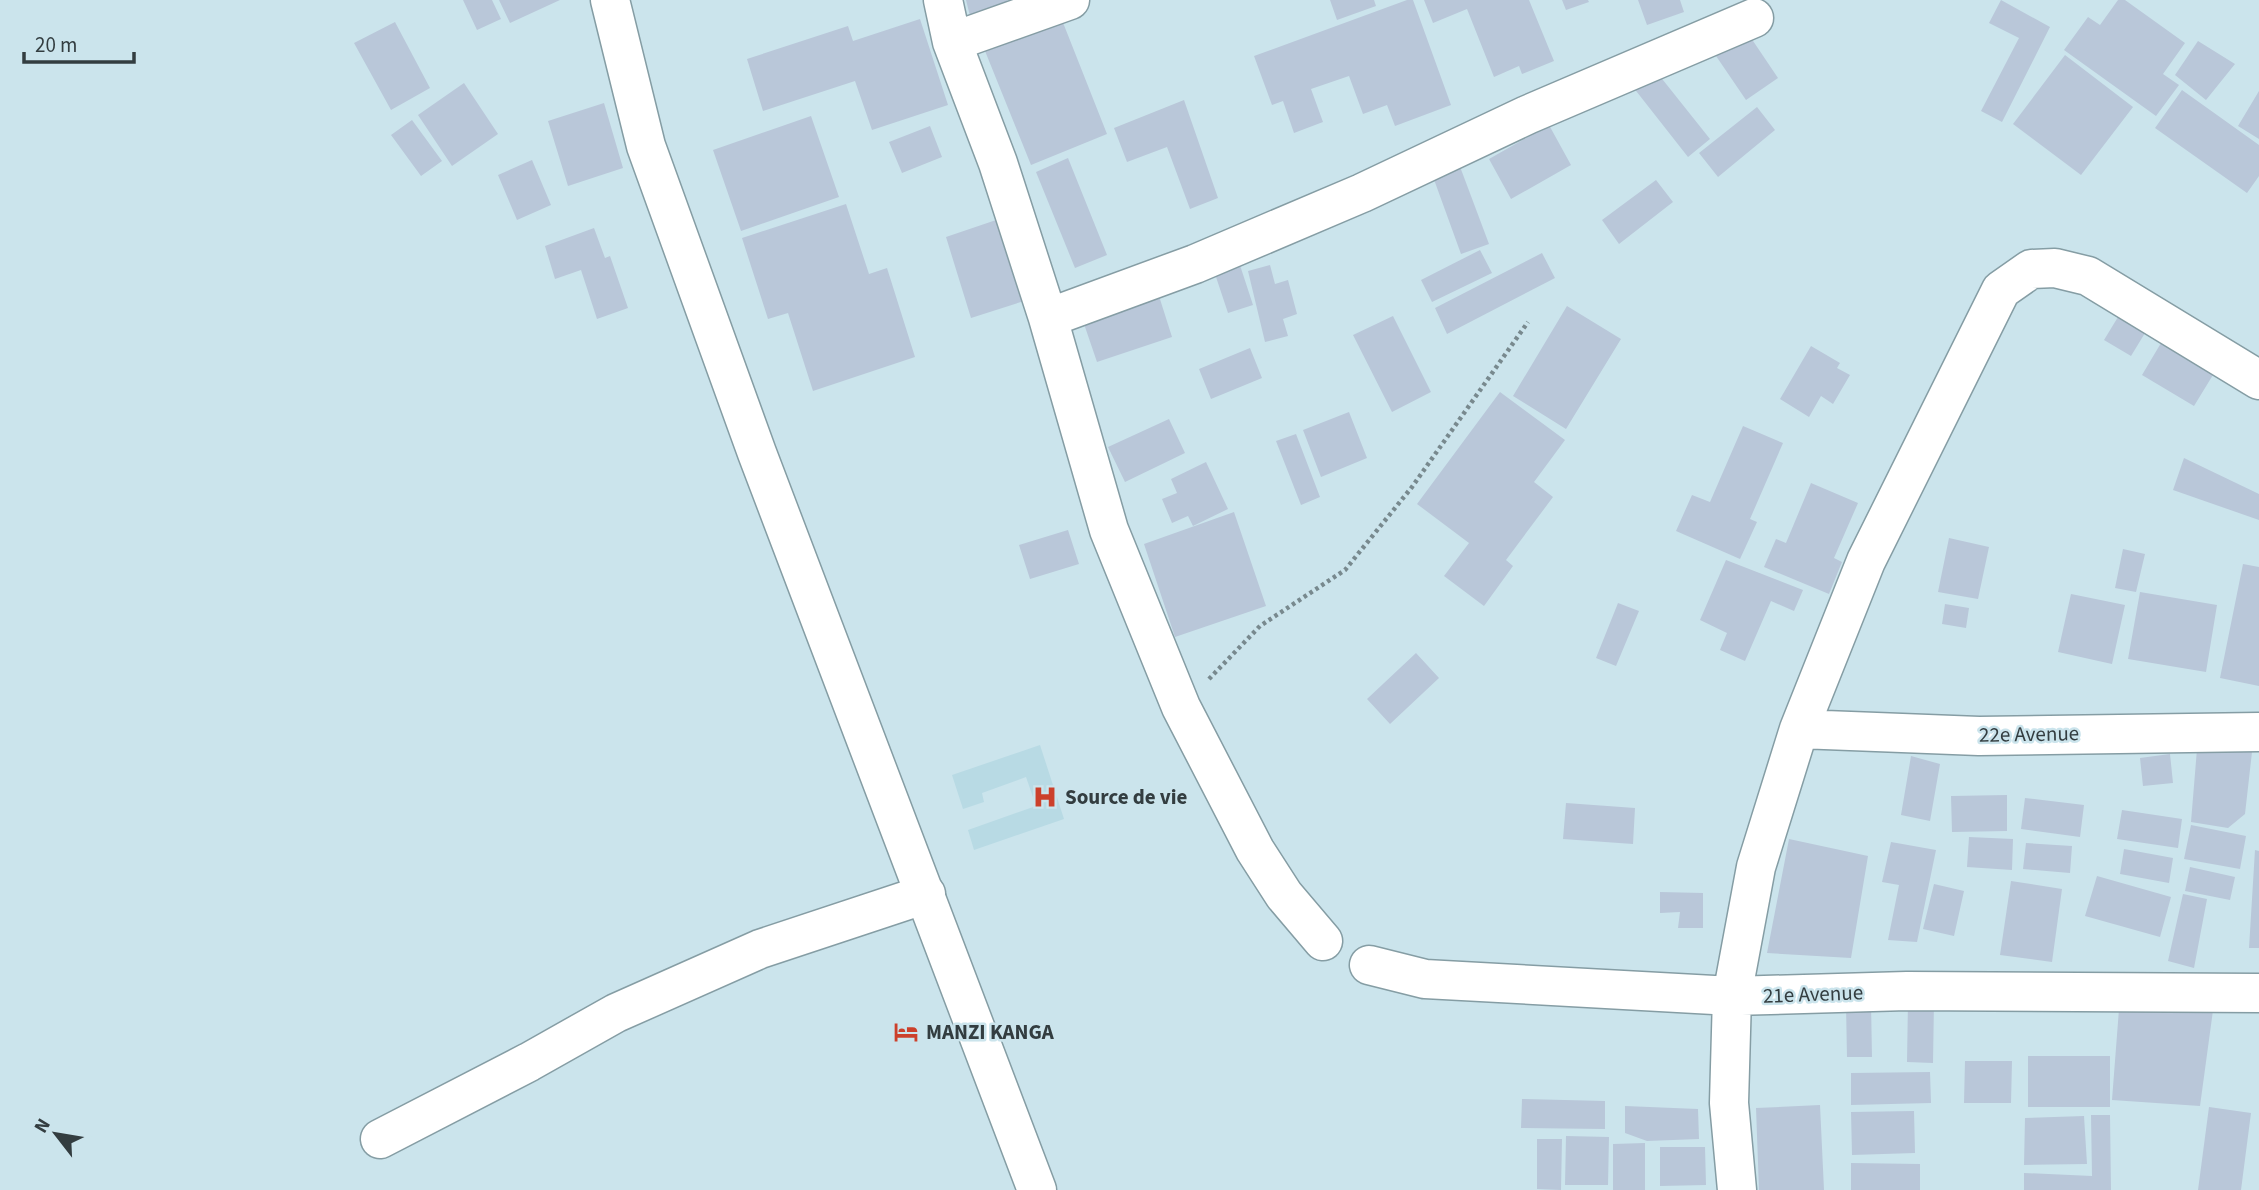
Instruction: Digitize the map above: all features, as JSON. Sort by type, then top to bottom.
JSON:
[{"type":"street","points":[[610,0],[646,146],[762,466],[1037,1190]]},
{"type":"street","points":[[943,0],[952,42],[998,163],[1048,318],[1109,530],[1181,707],[1255,850],[1284,895],[1323,941]]},
{"type":"street","points":[[952,42],[1070,0]]},
{"type":"street","points":[[1048,318],[1195,264],[1362,193],[1527,115],[1754,18]]},
{"type":"street","points":[[1737,1190],[1729,1103],[1732,996],[1756,867],[1799,729],[1866,562],[2001,289],[2031,269],[2054,268],[2088,276],[2259,380]]},
{"type":"street","name":"22e Avenue","points":[[1799,729],[1979,736],[2259,732]]},
{"type":"street","points":[[380,1139],[530,1062],[616,1013],[760,949],[926,894]]},
{"type":"street","name":"21e Avenue","points":[[1369,965],[1425,979],[1732,996],[1907,991],[2259,993]]},
{"type":"path","points":[[1181,707],[1260,626],[1345,570],[1412,487],[1528,322]]},
{"type":"shaded area","name":"Source de vie","points":[[1040,745],[1064,819],[974,850],[968,830],[1036,806],[1026,777],[982,793],[984,802],[963,809],[952,775]]},
{"type":"building","points":[[463,0],[492,0],[501,19],[477,30]]},
{"type":"building","points":[[499,0],[560,0],[510,23]]},
{"type":"building","points":[[966,0],[1007,0],[1009,6],[970,16]]},
{"type":"building","points":[[1330,0],[1374,0],[1376,6],[1337,20]]},
{"type":"building","points":[[1413,0],[1451,105],[1395,126],[1387,105],[1363,114],[1349,76],[1311,89],[1323,122],[1294,133],[1283,101],[1272,105],[1254,56]]},
{"type":"building","points":[[1424,0],[1529,0],[1554,61],[1522,74],[1519,66],[1494,77],[1467,9],[1433,23]]},
{"type":"building","points":[[1562,0],[1588,0],[1589,2],[1566,10]]},
{"type":"building","points":[[1638,0],[1680,0],[1684,12],[1647,25]]},
{"type":"building","points":[[2001,0],[2050,27],[2002,122],[1981,111],[2019,38],[1989,23]]},
{"type":"building","points":[[2118,0],[2125,0],[2185,43],[2163,74],[2179,85],[2156,116],[2064,50],[2088,17],[2100,25]]},
{"type":"building","points":[[1060,15],[1107,134],[1031,165],[983,46]]},
{"type":"building","points":[[920,19],[948,105],[872,130],[855,81],[763,111],[747,59],[848,26],[853,41]]},
{"type":"building","points":[[395,22],[430,88],[391,110],[354,43]]},
{"type":"building","points":[[1747,32],[1778,78],[1746,100],[1714,53]]},
{"type":"building","points":[[2198,41],[2235,64],[2206,100],[2175,75]]},
{"type":"building","points":[[2065,55],[2133,107],[2081,175],[2013,124]]},
{"type":"building","points":[[1655,70],[1710,139],[1688,157],[1633,87]]},
{"type":"building","points":[[464,83],[498,134],[452,166],[418,115]]},
{"type":"building","points":[[2182,90],[2259,145],[2259,176],[2247,193],[2155,128]]},
{"type":"building","points":[[2259,91],[2259,139],[2238,126]]},
{"type":"building","points":[[1184,100],[1218,198],[1190,209],[1167,147],[1127,162],[1114,128]]},
{"type":"building","points":[[604,103],[623,168],[568,186],[548,121]]},
{"type":"building","points":[[1757,107],[1775,130],[1718,177],[1699,153]]},
{"type":"building","points":[[811,116],[839,197],[741,231],[713,150]]},
{"type":"building","points":[[412,120],[442,161],[421,176],[391,135]]},
{"type":"building","points":[[1549,125],[1571,165],[1511,199],[1489,159]]},
{"type":"building","points":[[930,126],[942,157],[902,173],[889,142]]},
{"type":"building","points":[[1068,158],[1107,255],[1075,268],[1036,172]]},
{"type":"building","points":[[532,160],[551,205],[517,220],[498,175]]},
{"type":"building","points":[[1459,164],[1489,244],[1461,254],[1432,174]]},
{"type":"building","points":[[1656,180],[1673,202],[1619,244],[1602,220]]},
{"type":"building","points":[[846,204],[869,274],[887,268],[915,357],[813,391],[788,313],[768,319],[742,238]]},
{"type":"building","points":[[1002,218],[1027,300],[971,318],[946,237]]},
{"type":"building","points":[[594,228],[605,258],[610,256],[628,308],[597,319],[581,270],[555,279],[545,246]]},
{"type":"building","points":[[1480,250],[1492,273],[1432,302],[1421,280]]},
{"type":"building","points":[[1236,253],[1253,305],[1228,313],[1211,262]]},
{"type":"building","points":[[1542,253],[1555,278],[1447,334],[1435,308]]},
{"type":"building","points":[[1270,265],[1275,284],[1288,280],[1297,314],[1283,319],[1288,336],[1265,342],[1248,271]]},
{"type":"building","points":[[1159,296],[1172,337],[1097,362],[1083,321]]},
{"type":"building","points":[[1567,306],[1621,339],[1566,429],[1513,396]]},
{"type":"building","points":[[1393,316],[1431,392],[1392,412],[1353,335]]},
{"type":"building","points":[[2118,317],[2145,333],[2131,356],[2104,340]]},
{"type":"building","points":[[2164,338],[2216,370],[2194,406],[2142,375]]},
{"type":"building","points":[[1811,346],[1840,363],[1837,368],[1850,375],[1833,404],[1821,396],[1809,417],[1780,399]]},
{"type":"building","points":[[1250,348],[1262,378],[1211,399],[1199,369]]},
{"type":"building","points":[[1500,392],[1565,440],[1534,482],[1553,497],[1506,560],[1513,566],[1484,606],[1444,576],[1469,543],[1417,504]]},
{"type":"building","points":[[1349,412],[1367,458],[1321,477],[1303,430]]},
{"type":"building","points":[[1169,419],[1185,453],[1125,482],[1108,447]]},
{"type":"building","points":[[1743,426],[1783,443],[1750,519],[1757,522],[1740,559],[1676,531],[1692,495],[1710,502]]},
{"type":"building","points":[[1296,434],[1320,497],[1301,505],[1276,441]]},
{"type":"building","points":[[2184,458],[2259,494],[2259,520],[2173,490]]},
{"type":"building","points":[[1206,462],[1228,509],[1193,526],[1188,516],[1172,523],[1162,499],[1177,493],[1171,479]]},
{"type":"building","points":[[1811,483],[1858,503],[1834,558],[1842,562],[1829,594],[1764,567],[1776,539],[1786,543]]},
{"type":"building","points":[[1234,512],[1266,606],[1175,637],[1144,544]]},
{"type":"building","points":[[1068,530],[1079,564],[1030,579],[1019,545]]},
{"type":"building","points":[[1949,538],[1989,547],[1978,599],[1938,592]]},
{"type":"building","points":[[2123,549],[2145,554],[2136,592],[2115,588]]},
{"type":"building","points":[[1726,560],[1803,590],[1794,611],[1771,601],[1745,661],[1720,650],[1727,633],[1700,620]]},
{"type":"building","points":[[2243,564],[2259,567],[2259,686],[2220,678]]},
{"type":"building","points":[[2140,592],[2217,605],[2206,672],[2128,659]]},
{"type":"building","points":[[2071,594],[2125,605],[2112,664],[2058,652]]},
{"type":"building","points":[[1618,603],[1639,611],[1616,666],[1596,658]]},
{"type":"building","points":[[1945,604],[1969,608],[1966,628],[1942,624]]},
{"type":"building","points":[[1416,653],[1439,678],[1390,724],[1367,699]]},
{"type":"building","points":[[2197,749],[2252,752],[2245,814],[2228,828],[2191,822]]},
{"type":"building","points":[[2170,754],[2173,783],[2143,786],[2140,758]]},
{"type":"building","points":[[1911,756],[1940,764],[1930,821],[1901,815]]},
{"type":"building","points":[[2007,795],[2007,831],[1952,832],[1951,796]]},
{"type":"building","points":[[2025,798],[2084,805],[2080,837],[2021,829]]},
{"type":"building","points":[[1566,803],[1635,808],[1633,844],[1563,839]]},
{"type":"building","points":[[2122,810],[2182,819],[2178,848],[2117,839]]},
{"type":"building","points":[[2191,825],[2246,836],[2240,869],[2184,859]]},
{"type":"building","points":[[1969,837],[2013,839],[2012,870],[1967,867]]},
{"type":"building","points":[[1789,839],[1868,856],[1851,958],[1767,953]]},
{"type":"building","points":[[1891,842],[1936,850],[1917,942],[1888,940],[1899,885],[1882,882]]},
{"type":"building","points":[[2026,843],[2072,846],[2070,873],[2023,869]]},
{"type":"building","points":[[2124,849],[2173,858],[2169,883],[2120,874]]},
{"type":"building","points":[[2255,850],[2259,851],[2259,948],[2249,948]]},
{"type":"building","points":[[2190,867],[2235,877],[2230,900],[2185,891]]},
{"type":"building","points":[[2097,876],[2171,897],[2160,937],[2085,916]]},
{"type":"building","points":[[2011,881],[2062,889],[2052,962],[2000,955]]},
{"type":"building","points":[[1934,884],[1964,891],[1954,936],[1923,929]]},
{"type":"building","points":[[1660,892],[1703,893],[1703,928],[1678,928],[1680,912],[1660,913]]},
{"type":"building","points":[[2183,894],[2207,899],[2194,968],[2168,961]]},
{"type":"building","points":[[2120,996],[2214,1003],[2200,1106],[2112,1100]]},
{"type":"building","points":[[1908,1001],[1934,1001],[1933,1063],[1907,1062]]},
{"type":"building","points":[[1871,1003],[1872,1057],[1847,1057],[1846,1004]]},
{"type":"building","points":[[2028,1056],[2110,1056],[2110,1107],[2028,1107]]},
{"type":"building","points":[[1965,1061],[2012,1061],[2011,1103],[1964,1103]]},
{"type":"building","points":[[1930,1072],[1931,1103],[1851,1105],[1851,1073]]},
{"type":"building","points":[[1522,1099],[1605,1101],[1605,1129],[1521,1128]]},
{"type":"building","points":[[1820,1105],[1824,1190],[1759,1190],[1756,1108]]},
{"type":"building","points":[[1625,1106],[1698,1109],[1699,1139],[1647,1141],[1625,1133]]},
{"type":"building","points":[[2209,1107],[2251,1113],[2241,1190],[2198,1190]]},
{"type":"building","points":[[1914,1111],[1915,1153],[1852,1155],[1851,1112]]},
{"type":"building","points":[[2091,1115],[2110,1115],[2111,1190],[2024,1190],[2024,1173],[2092,1176]]},
{"type":"building","points":[[2084,1116],[2087,1164],[2024,1165],[2025,1118]]},
{"type":"building","points":[[1566,1136],[1609,1137],[1608,1185],[1565,1185]]},
{"type":"building","points":[[1537,1139],[1562,1139],[1561,1190],[1537,1189]]},
{"type":"building","points":[[1645,1143],[1645,1190],[1613,1190],[1613,1144]]},
{"type":"building","points":[[1660,1147],[1705,1147],[1706,1185],[1660,1186]]},
{"type":"building","points":[[1851,1163],[1920,1164],[1920,1190],[1851,1190]]},
{"type":"place","name":"Source de vie","points":[[1045,797]]},
{"type":"place","name":"MANZI KANGA","points":[[906,1032]]}]
